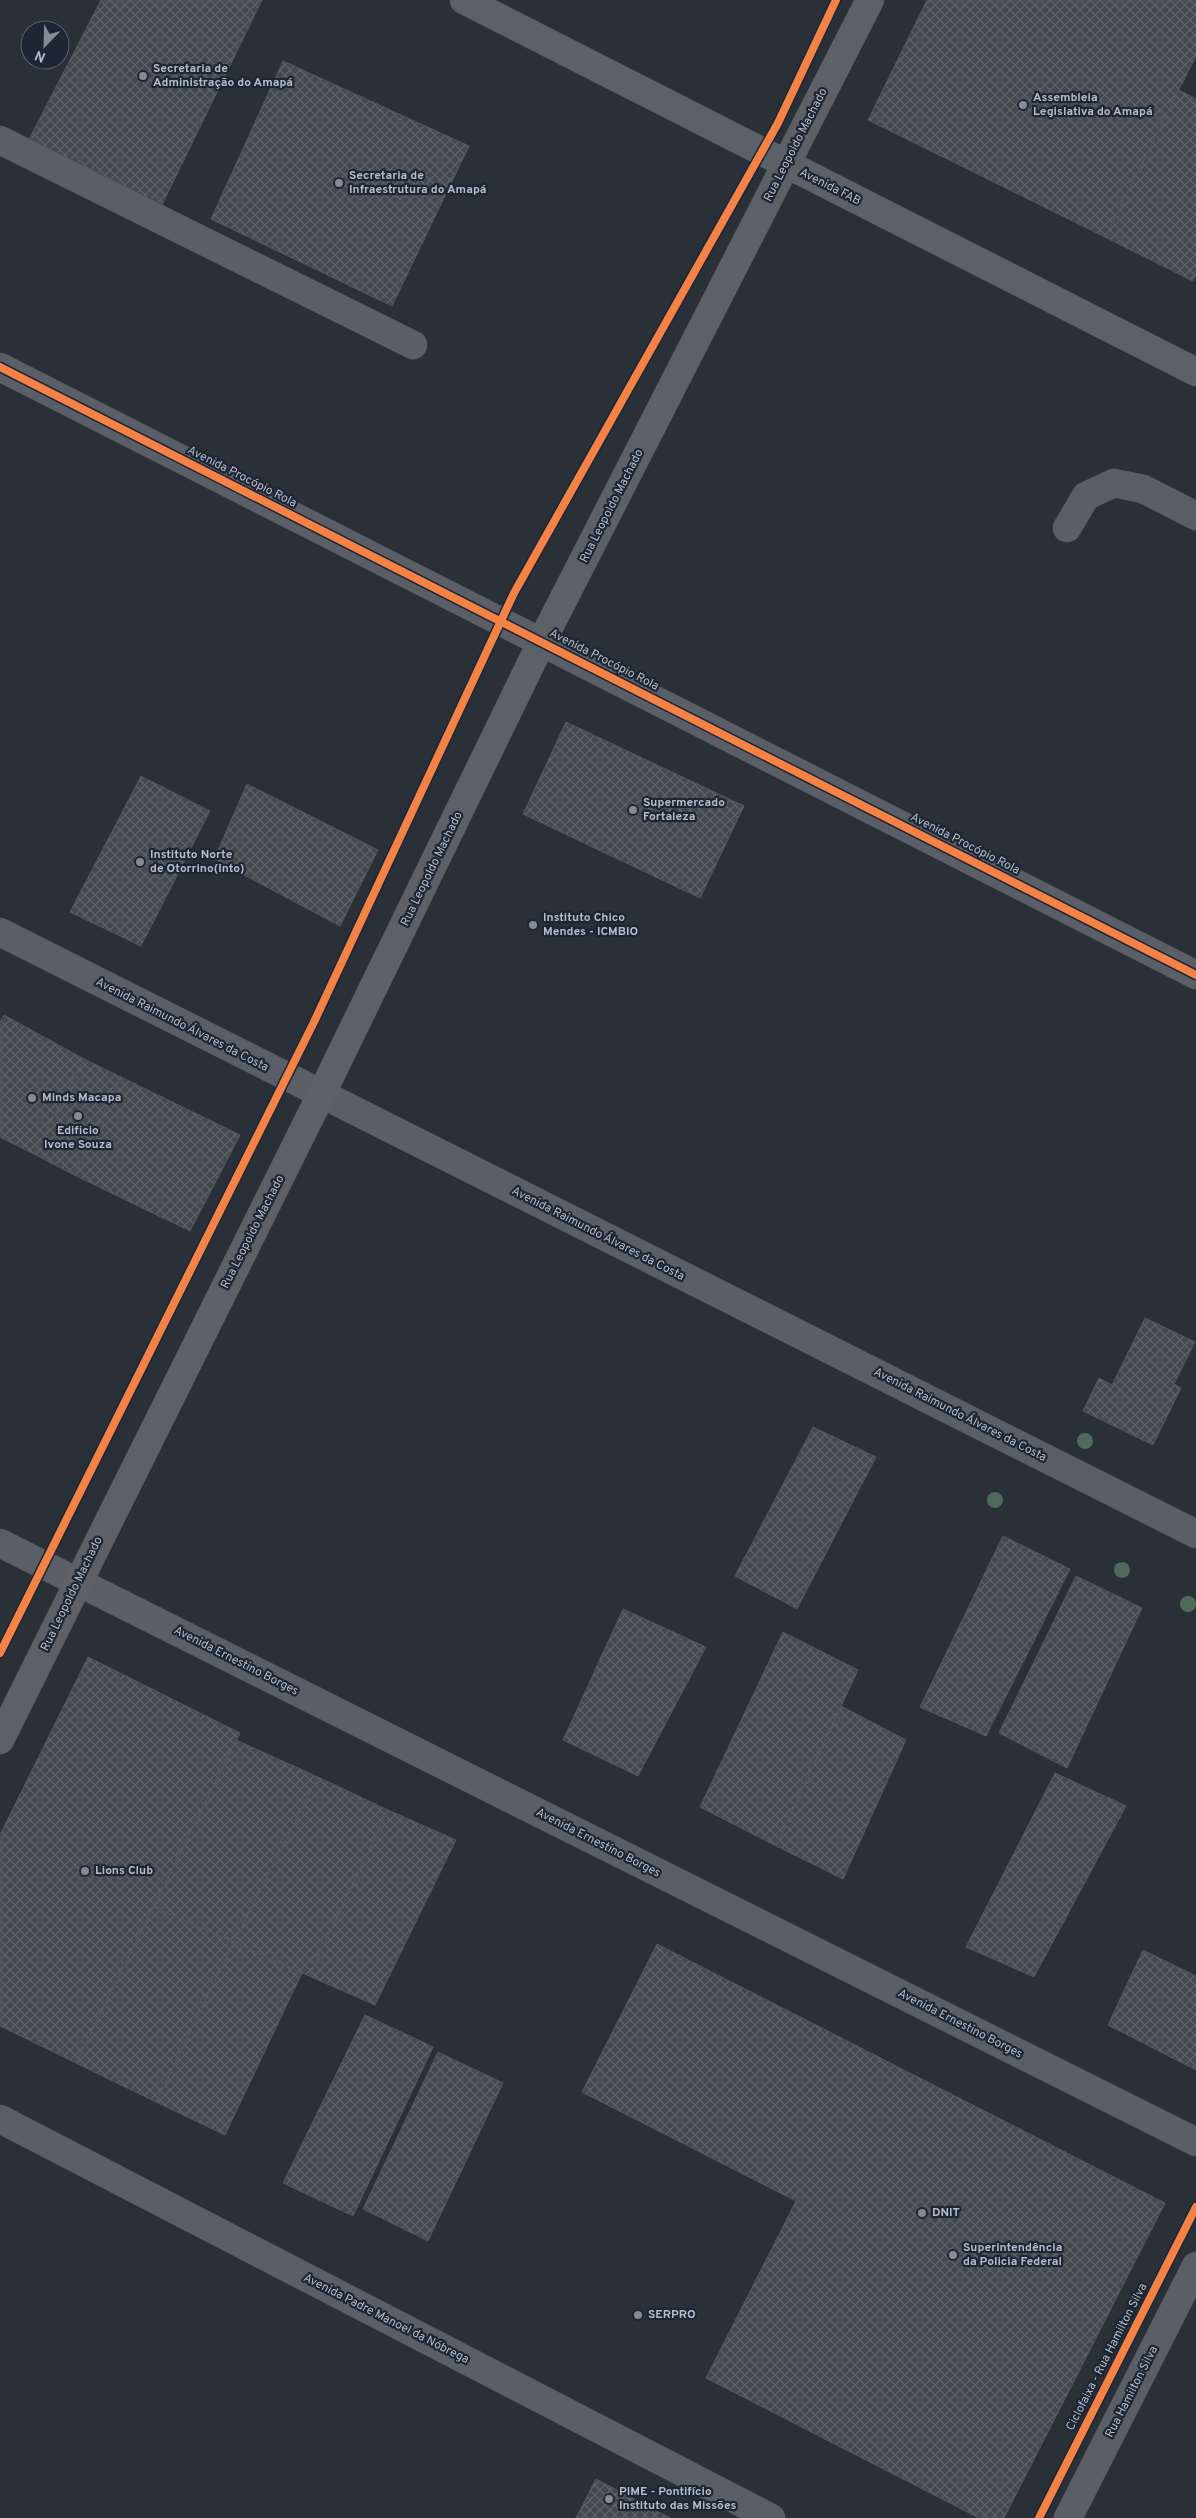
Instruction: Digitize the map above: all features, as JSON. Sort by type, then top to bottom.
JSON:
[{"type":"main road","name":"Avenida FAB","points":[[464,0],[1196,372]]},
{"type":"main road","name":"Rua Leopoldo Machado","points":[[0,1740],[321,1095],[542,641],[870,0]]},
{"type":"street","points":[[0,140],[413,345]]},
{"type":"street","name":"Avenida Procópio Rola","points":[[0,367],[1196,975]]},
{"type":"street","points":[[1067,528],[1086,496],[1114,483],[1143,489],[1196,516]]},
{"type":"street","name":"Avenida Raimundo Álvares da Costa","points":[[0,932],[1196,1534]]},
{"type":"street","name":"Avenida Ernestino Borges","points":[[0,1543],[1196,2142]]},
{"type":"street","name":"Avenida Padre Manoel da Nóbrega","points":[[0,2119],[772,2518]]},
{"type":"street","name":"Rua Hamilton Silva","points":[[1068,2518],[1196,2266]]},
{"type":"building","name":"Secretaria de Administração do Amapá","points":[[101,0],[262,0],[156,217],[23,151],[65,70],[70,70],[70,60]]},
{"type":"building","name":"Assembleia Legislativa do Amapá","points":[[927,0],[1196,0],[1196,56],[1105,237],[868,120]]},
{"type":"building","name":"Secretaria de Infraestrutura do Amapá","points":[[283,61],[469,146],[392,306],[211,219]]},
{"type":"building","points":[[1179,90],[1196,99],[1196,274],[1193,281],[1105,237]]},
{"type":"building","name":"Supermercado Fortaleza","points":[[566,722],[744,806],[700,898],[523,814]]},
{"type":"building","name":"Instituto Norte de Otorrino(Into)","points":[[141,776],[210,811],[141,946],[70,912]]},
{"type":"building","points":[[247,784],[378,850],[340,926],[214,859]]},
{"type":"building","name":"Minds Macapa","points":[[4,1015],[84,1059],[34,1154],[0,1137],[0,1023]]},
{"type":"building","name":"Edificio Ivone Souza","points":[[84,1059],[121,1077],[74,1175],[34,1154]]},
{"type":"building","points":[[121,1077],[240,1135],[190,1231],[74,1175]]},
{"type":"building","points":[[1145,1318],[1195,1342],[1174,1384],[1181,1388],[1153,1445],[1083,1411],[1099,1378],[1112,1385]]},
{"type":"building","points":[[813,1427],[876,1457],[797,1609],[735,1576]]},
{"type":"building","points":[[1003,1536],[1070,1569],[986,1736],[920,1707]]},
{"type":"building","points":[[1076,1576],[1142,1608],[1067,1768],[999,1733]]},
{"type":"building","points":[[623,1609],[706,1647],[638,1776],[563,1740]]},
{"type":"building","points":[[783,1632],[858,1670],[776,1846],[700,1807]]},
{"type":"building","name":"Lions Club","points":[[88,1657],[240,1733],[76,2063],[0,2026],[0,1835]]},
{"type":"building","points":[[841,1706],[906,1740],[843,1879],[776,1846]]},
{"type":"building","points":[[236,1740],[318,1777],[234,1942],[153,1907]]},
{"type":"building","points":[[1055,1773],[1126,1806],[1034,1977],[966,1947]]},
{"type":"building","points":[[318,1777],[388,1810],[309,1976],[234,1942]]},
{"type":"building","points":[[388,1810],[456,1840],[375,2005],[309,1976]]},
{"type":"building","points":[[153,1907],[234,1942],[156,2102],[76,2063]]},
{"type":"building","points":[[234,1942],[302,1973],[225,2135],[156,2102]]},
{"type":"building","name":"Superintendência da Policia Federal","points":[[657,1944],[1165,2203],[1004,2518],[979,2518],[706,2378],[796,2201],[582,2092]]},
{"type":"building","points":[[1143,1950],[1196,1976],[1196,2070],[1108,2025]]},
{"type":"building","points":[[365,2015],[433,2047],[353,2216],[283,2183]]},
{"type":"building","points":[[438,2052],[503,2083],[428,2241],[363,2209]]},
{"type":"building","name":"PIME - Pontifício Instituto das Missões","points":[[596,2479],[670,2518],[576,2518]]},
{"type":"cycle path","points":[[0,1653],[314,1022],[514,593],[778,123],[836,0]]},
{"type":"cycle path","points":[[0,367],[1196,975]]},
{"type":"cycle path","name":"Ciclofaixa - Rua Hamilton Silva","points":[[1039,2518],[1196,2207]]},
{"type":"place","name":"Secretaria de Administração do Amapá","points":[[143,76]]},
{"type":"place","name":"Assembleia Legislativa do Amapá","points":[[1023,105]]},
{"type":"place","name":"Secretaria de Infraestrutura do Amapá","points":[[339,183]]},
{"type":"place","name":"Supermercado Fortaleza","points":[[633,810]]},
{"type":"place","name":"Instituto Norte de Otorrino(Into)","points":[[140,862]]},
{"type":"place","name":"Instituto Chico Mendes - ICMBIO","points":[[533,925]]},
{"type":"place","name":"Minds Macapa","points":[[32,1098]]},
{"type":"place","name":"Edificio Ivone Souza","points":[[78,1116]]},
{"type":"place","name":"Lions Club","points":[[85,1871]]},
{"type":"place","name":"DNIT","points":[[922,2213]]},
{"type":"place","name":"Superintendência da Policia Federal","points":[[953,2255]]},
{"type":"place","name":"SERPRO","points":[[638,2315]]},
{"type":"place","name":"PIME - Pontifício Instituto das Missões","points":[[609,2499]]}]
